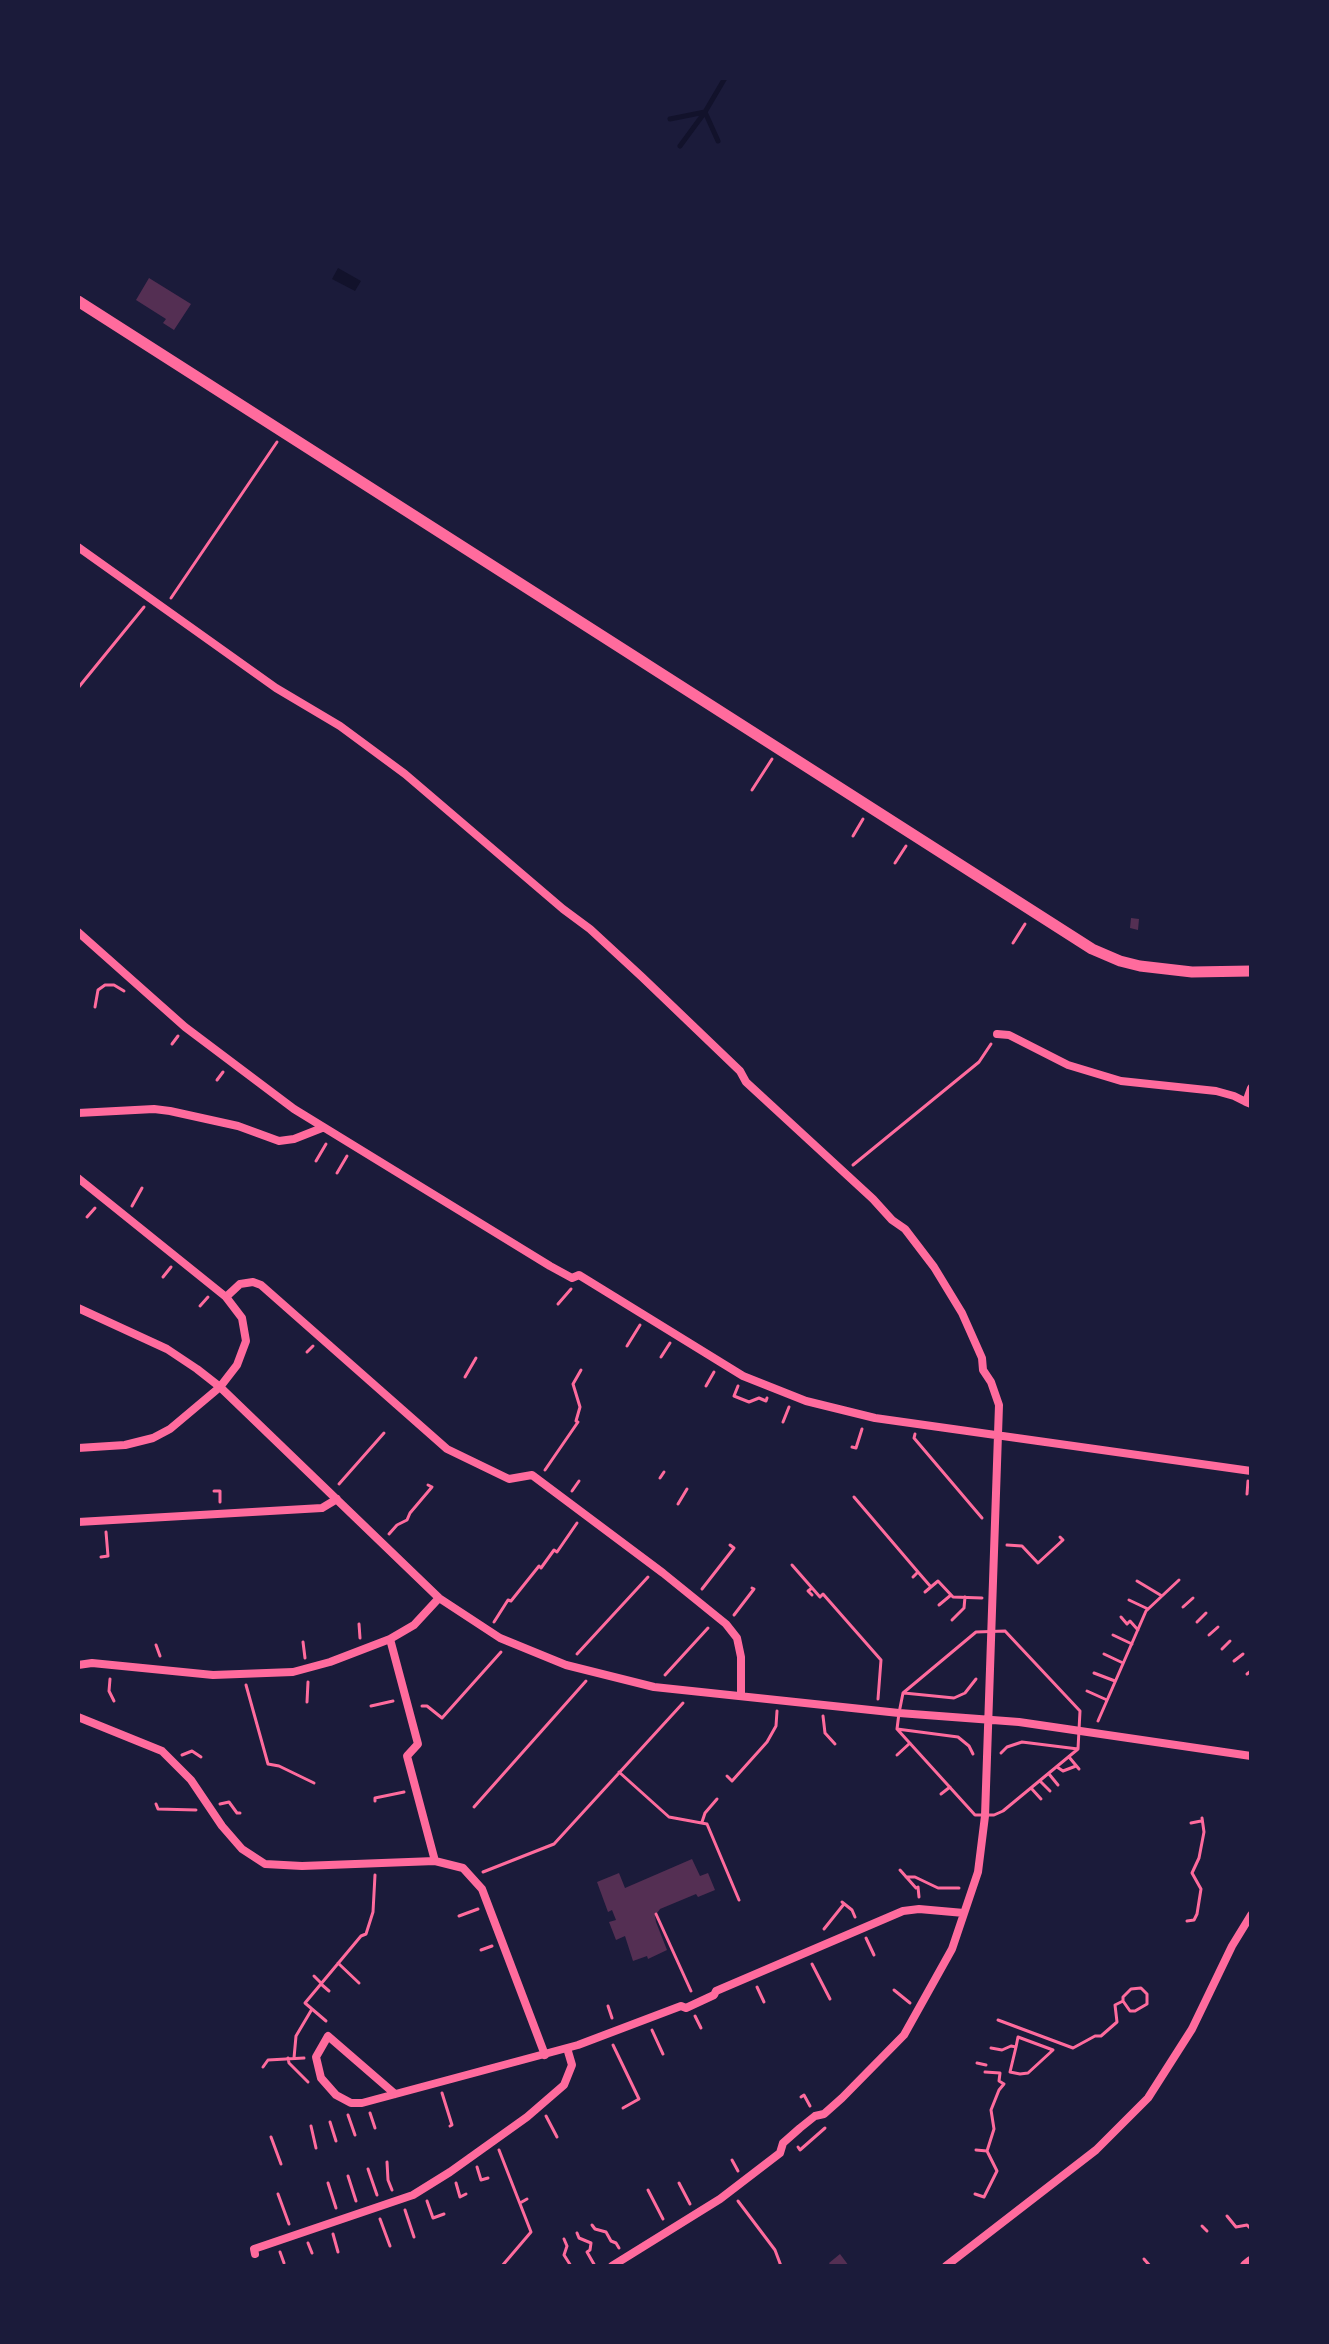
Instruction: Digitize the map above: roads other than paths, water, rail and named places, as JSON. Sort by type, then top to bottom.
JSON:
[{"type":"main road","points":[[1246,2266],[1251,2262]]},
{"type":"street","points":[[78,301],[1092,949],[1120,961],[1192,972],[1251,971]]},
{"type":"street","points":[[78,547],[149,600],[276,688],[340,726],[405,774],[632,968],[905,1229],[953,1298],[982,1358],[983,1370],[999,1405],[990,1816],[974,1884],[952,1949],[904,2035],[859,2082],[824,2114],[815,2116],[800,2128],[783,2143],[780,2153],[731,2191],[612,2266]]},
{"type":"street","points":[[78,932],[194,1034],[257,1084],[322,1128],[572,1278],[579,1275],[743,1376],[793,1397],[916,1426],[1251,1471]]},
{"type":"street","points":[[997,1034],[1009,1035],[1068,1065],[1121,1081],[1216,1091],[1248,1103],[1251,1088]]},
{"type":"street","points":[[78,1113],[163,1110],[238,1126],[279,1141],[294,1139],[322,1128]]},
{"type":"street","points":[[78,1178],[226,1297],[242,1318],[246,1341],[237,1365],[220,1387],[186,1418],[162,1434],[125,1445],[78,1448]]},
{"type":"street","points":[[226,1297],[240,1284],[253,1282],[261,1285],[447,1449],[509,1479],[519,1479],[529,1474],[656,1568],[722,1620],[739,1647],[741,1694]]},
{"type":"street","points":[[78,1308],[167,1349],[220,1387],[439,1598],[487,1631],[566,1665],[654,1687],[1079,1729],[1251,1756]]},
{"type":"street","points":[[78,1522],[322,1508],[334,1496]]},
{"type":"street","points":[[78,1665],[92,1663],[213,1675],[293,1672],[390,1639],[414,1625],[439,1598]]},
{"type":"street","points":[[390,1639],[418,1744],[407,1756],[435,1861]]},
{"type":"street","points":[[78,1717],[139,1740],[170,1758],[191,1780],[242,1849],[265,1864],[302,1866],[435,1861],[455,1864],[482,1889],[545,2055]]},
{"type":"street","points":[[395,2094],[328,2036],[316,2057],[321,2078],[331,2092],[351,2103],[362,2103],[545,2055],[696,2003],[714,1995],[716,1991],[903,1911],[919,1909],[964,1913]]},
{"type":"street","points":[[946,2266],[1096,2150],[1148,2098],[1184,2043],[1232,1946],[1251,1915]]},
{"type":"street","points":[[255,2254],[254,2249],[402,2199],[450,2172],[541,2106],[564,2085],[572,2065],[567,2048]]},
{"type":"waterway","points":[[680,146],[725,78]]},
{"type":"waterway","points":[[670,119],[705,112],[718,141]]}]
